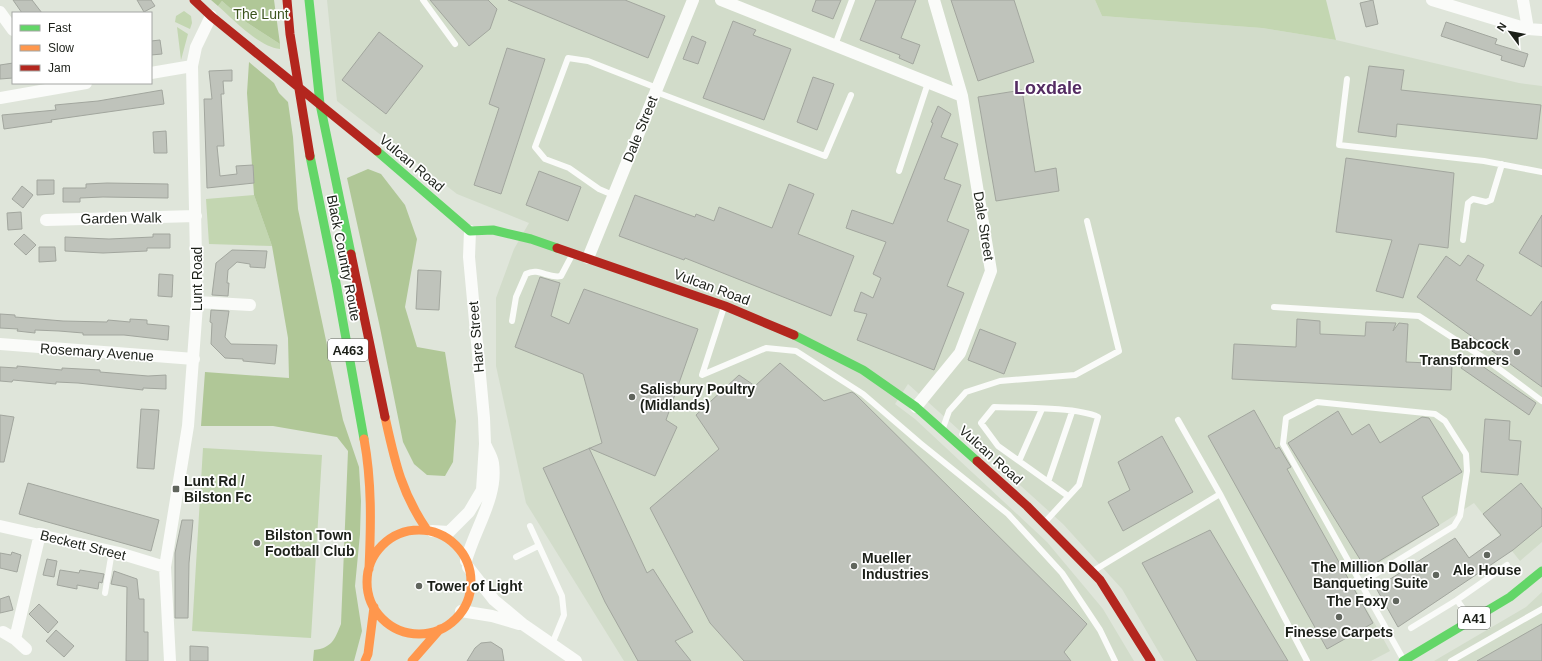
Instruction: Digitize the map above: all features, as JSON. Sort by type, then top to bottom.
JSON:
[{"type":"main road","points":[[194,0],[211,16]]},
{"type":"main road","name":"Black Country Route","points":[[286,0],[306,134],[336,283],[369,467],[371,530],[369,569]]},
{"type":"main road","name":"Black Country Route","points":[[309,0],[312,48],[320,104],[396,468],[412,508],[430,531]]},
{"type":"main road","name":"Vulcan Road","points":[[211,16],[359,136],[470,230],[493,230],[531,239],[725,306],[808,340],[863,370],[916,407],[1044,523],[1100,580],[1151,661]]},
{"type":"main road","points":[[408,531],[430,531],[444,536],[454,543],[467,564],[471,581],[470,592],[461,611],[452,621],[440,628],[425,633],[403,631],[388,623],[374,607],[368,589],[369,569],[377,552],[390,538],[408,531]]},
{"type":"main road","name":"A41","points":[[1404,661],[1510,597],[1541,576]]},
{"type":"main road","points":[[365,661],[368,654],[374,607]]},
{"type":"main road","points":[[412,661],[440,628]]},
{"type":"street","name":"Dale Street","points":[[588,258],[693,0]]},
{"type":"street","points":[[721,0],[962,96]]},
{"type":"street","name":"Dale Street","points":[[916,407],[960,354],[991,272],[962,96],[934,0]]},
{"type":"street","points":[[1432,0],[1528,29],[1542,30]]},
{"type":"street","points":[[1523,0],[1528,29]]},
{"type":"street","points":[[0,12],[12,29]]},
{"type":"street","name":"Lunt Road","points":[[170,661],[165,566],[188,426],[197,302],[192,66],[196,47],[211,16]]},
{"type":"street","points":[[152,73],[192,66]]},
{"type":"street","points":[[0,98],[45,86],[72,84]]},
{"type":"street","name":"Garden Walk","points":[[46,220],[196,216]]},
{"type":"street","name":"Hare Street","points":[[430,531],[449,532],[469,512],[482,490],[485,444],[469,257],[470,230]]},
{"type":"street","points":[[197,302],[250,304]]},
{"type":"street","name":"Rosemary Avenue","points":[[0,344],[194,359]]},
{"type":"street","name":"Hare Street","points":[[467,564],[473,538],[493,491],[493,462],[485,444]]},
{"type":"street","name":"Beckett Street","points":[[0,526],[112,551],[165,566]]},
{"type":"street","points":[[15,639],[40,534]]},
{"type":"street","points":[[467,564],[494,600],[524,625],[576,661]]},
{"type":"street","points":[[461,611],[492,616],[524,625]]},
{"type":"street","points":[[3,632],[15,639],[26,649]]},
{"type":"lane","points":[[423,0],[455,44]]},
{"type":"lane","points":[[835,45],[852,0]]},
{"type":"lane","points":[[613,195],[599,189],[569,168],[545,160],[535,147],[568,58],[588,61],[656,90],[825,156],[851,95]]},
{"type":"lane","points":[[1347,79],[1339,145],[1502,164],[1542,172]]},
{"type":"lane","points":[[899,171],[928,83]]},
{"type":"lane","points":[[1463,240],[1468,203],[1473,200],[1486,202],[1491,200],[1502,164]]},
{"type":"lane","points":[[942,430],[949,411],[966,392],[1000,380],[1075,375],[1119,351],[1087,221]]},
{"type":"lane","points":[[512,321],[516,297],[526,274],[536,271],[553,276],[561,276],[573,253]]},
{"type":"lane","points":[[725,306],[702,375],[766,348],[796,351],[863,394],[1013,520],[1062,573],[1100,630],[1115,661]]},
{"type":"lane","points":[[1274,308],[1418,316],[1487,360],[1542,401]]},
{"type":"lane","points":[[1361,583],[1454,526],[1460,516],[1467,471],[1466,454],[1445,421],[1435,414],[1316,402],[1286,418],[1283,444],[1404,661]]},
{"type":"lane","points":[[1044,523],[1079,485],[1098,417],[1092,414],[1042,409],[994,407],[981,423],[998,446],[1068,496]]},
{"type":"lane","points":[[1019,461],[1042,409]]},
{"type":"lane","points":[[1048,482],[1072,412]]},
{"type":"lane","points":[[1178,420],[1220,494],[1307,661]]},
{"type":"lane","points":[[1091,572],[1220,494]]},
{"type":"lane","points":[[530,526],[562,596],[564,615],[552,644]]},
{"type":"lane","points":[[516,558],[538,546]]},
{"type":"lane","points":[[105,592],[112,551]]},
{"type":"lane","points":[[1411,628],[1457,600],[1507,565]]},
{"type":"lane","points":[[1457,600],[1472,620]]},
{"type":"lane","points":[[1452,661],[1542,609]]},
{"type":"shaded area","points":[[327,0],[1095,0],[1102,16],[1262,28],[1336,40],[1519,83],[1542,86],[1542,542],[1520,561],[1474,503],[1351,581],[1390,651],[1371,661],[1164,661],[1122,589],[1063,524],[908,384],[895,404],[915,419],[1047,542],[1103,609],[1134,661],[624,661],[526,503],[496,366],[496,298],[514,249],[529,223],[457,194],[337,101]]},
{"type":"shaded area","points":[[1542,592],[1542,661],[1434,661],[1526,607]]},
{"type":"green space","name":"The Lunt","points":[[211,0],[274,0],[280,44],[246,22],[222,1],[218,6]]},
{"type":"green space","points":[[1095,0],[1326,0],[1336,40],[1262,28],[1102,16]]},
{"type":"green space","points":[[222,1],[246,22],[280,44],[280,49],[264,43],[247,32],[218,6]]},
{"type":"green space","points":[[184,11],[191,16],[192,23],[190,29],[175,22],[176,16]]},
{"type":"green space","points":[[177,27],[188,34],[181,60]]},
{"type":"green space","points":[[249,62],[274,83],[279,93],[288,102],[293,137],[298,209],[343,420],[359,467],[361,501],[360,534],[355,586],[362,631],[354,661],[313,661],[314,650],[329,645],[335,638],[341,624],[348,451],[337,437],[273,426],[201,426],[205,372],[289,378],[288,338],[272,246],[254,195],[247,93]]},
{"type":"green space","points":[[368,169],[381,174],[405,205],[417,239],[405,307],[417,347],[445,352],[456,421],[453,462],[445,476],[427,475],[414,464],[403,442],[379,323],[347,178]]},
{"type":"green space","points":[[254,195],[272,246],[209,244],[206,199]]},
{"type":"green space","name":"Bilston Town Football Club","points":[[203,448],[322,455],[311,638],[192,631]]},
{"type":"building","points":[[13,0],[32,0],[41,12],[21,12]]},
{"type":"building","points":[[137,0],[151,0],[155,6],[144,12]]},
{"type":"building","points":[[430,0],[488,0],[497,9],[490,29],[469,46]]},
{"type":"building","points":[[508,0],[625,0],[665,16],[648,58]]},
{"type":"building","points":[[816,0],[841,0],[833,19],[812,11]]},
{"type":"building","points":[[876,0],[916,0],[901,38],[920,45],[913,64],[899,58],[900,55],[860,40]]},
{"type":"building","points":[[951,0],[1014,0],[1034,62],[978,81]]},
{"type":"building","points":[[1373,0],[1378,24],[1366,27],[1360,3]]},
{"type":"building","points":[[733,21],[756,30],[753,35],[791,49],[764,120],[703,98]]},
{"type":"building","points":[[1446,22],[1497,39],[1495,44],[1528,54],[1524,67],[1501,60],[1502,56],[1441,36]]},
{"type":"building","points":[[379,32],[423,66],[386,114],[342,80]]},
{"type":"building","points":[[692,36],[706,42],[698,64],[683,59]]},
{"type":"building","points":[[160,40],[162,54],[152,55],[152,41]]},
{"type":"building","points":[[507,48],[545,59],[501,194],[474,185],[499,108],[489,104]]},
{"type":"building","points":[[12,63],[12,78],[0,79],[0,65]]},
{"type":"building","points":[[1369,66],[1404,70],[1401,90],[1541,105],[1537,139],[1397,124],[1396,137],[1358,132]]},
{"type":"building","points":[[232,70],[232,81],[223,81],[224,94],[221,94],[224,146],[217,146],[220,176],[237,174],[236,166],[253,165],[254,183],[207,188],[204,99],[212,99],[209,71]]},
{"type":"building","points":[[813,77],[834,84],[817,130],[797,122]]},
{"type":"building","points":[[162,90],[164,104],[51,120],[52,122],[4,129],[2,115],[56,110],[55,105],[98,101]]},
{"type":"building","points":[[1022,90],[1035,172],[1056,168],[1059,191],[996,201],[978,97]]},
{"type":"building","points":[[938,106],[951,114],[941,137],[958,144],[944,179],[961,185],[947,221],[969,230],[947,286],[964,293],[934,370],[857,340],[867,314],[854,311],[861,292],[873,298],[881,278],[873,274],[886,242],[846,228],[852,210],[893,224],[933,123],[931,122]]},
{"type":"building","points":[[166,131],[167,153],[154,153],[153,132]]},
{"type":"building","points":[[1346,158],[1454,173],[1448,248],[1419,244],[1403,298],[1376,291],[1392,240],[1336,232]]},
{"type":"building","points":[[539,171],[581,187],[568,221],[526,205]]},
{"type":"building","points":[[37,180],[54,180],[54,194],[37,195]]},
{"type":"building","points":[[86,184],[168,184],[168,198],[103,197],[80,198],[80,202],[63,202],[63,188],[86,188]]},
{"type":"building","points":[[789,184],[814,194],[798,234],[854,256],[831,316],[685,258],[684,260],[619,236],[635,195],[695,217],[696,214],[714,221],[719,207],[772,228]]},
{"type":"building","points":[[22,186],[33,195],[23,208],[12,199]]},
{"type":"building","points":[[21,212],[22,229],[8,230],[7,213]]},
{"type":"building","points":[[1542,215],[1542,267],[1519,253]]},
{"type":"building","points":[[24,234],[36,245],[26,255],[14,244]]},
{"type":"building","points":[[153,234],[170,234],[170,248],[147,248],[147,251],[103,253],[65,251],[65,237],[109,239],[153,237]]},
{"type":"building","points":[[39,247],[55,247],[56,261],[39,262]]},
{"type":"building","points":[[232,250],[267,251],[265,268],[250,267],[250,264],[237,262],[228,270],[228,296],[212,295],[216,263]]},
{"type":"building","name":"Babcock Transformers","points":[[1468,255],[1484,265],[1476,280],[1531,316],[1542,301],[1542,387],[1417,297],[1446,256],[1460,266]]},
{"type":"building","points":[[418,270],[441,271],[439,310],[416,309]]},
{"type":"building","points":[[159,274],[173,275],[172,297],[158,296]]},
{"type":"building","name":"Salisbury Poultry (Midlands)","points":[[540,277],[560,283],[551,316],[569,324],[584,289],[698,329],[666,420],[677,427],[655,476],[590,448],[602,443],[583,374],[515,347]]},
{"type":"building","points":[[211,310],[229,311],[225,337],[231,344],[277,345],[275,364],[225,358],[211,344]]},
{"type":"building","points":[[0,314],[15,315],[15,317],[63,321],[107,322],[108,320],[130,322],[130,319],[147,320],[147,324],[169,326],[168,340],[124,335],[83,335],[83,333],[59,331],[35,330],[35,333],[17,331],[18,329],[0,328]]},
{"type":"building","points":[[1297,319],[1320,321],[1320,334],[1365,336],[1366,322],[1396,323],[1393,331],[1399,323],[1408,324],[1406,362],[1452,364],[1451,390],[1232,379],[1234,344],[1296,347]]},
{"type":"building","points":[[980,329],[1016,343],[1004,374],[968,360]]},
{"type":"building","points":[[1469,357],[1536,403],[1529,415],[1461,368]]},
{"type":"building","name":"Mueller Industries","points":[[780,363],[824,401],[852,392],[855,394],[1087,624],[1064,652],[1071,661],[744,661],[710,623],[650,508],[719,449],[696,415],[739,375],[755,386]]},
{"type":"building","points":[[17,366],[62,370],[62,368],[100,370],[100,372],[148,376],[166,375],[166,389],[143,388],[143,390],[78,383],[56,382],[56,384],[13,380],[12,382],[0,381],[0,367],[17,368]]},
{"type":"building","points":[[141,409],[159,410],[154,469],[137,468]]},
{"type":"building","points":[[1254,410],[1276,449],[1279,447],[1291,467],[1287,469],[1373,623],[1327,649],[1208,436]]},
{"type":"building","points":[[1338,411],[1352,435],[1369,424],[1380,443],[1422,417],[1429,418],[1462,472],[1422,497],[1439,525],[1366,569],[1288,443]]},
{"type":"building","points":[[0,415],[14,417],[4,462],[0,462]]},
{"type":"building","points":[[1485,419],[1510,421],[1509,440],[1521,441],[1518,475],[1481,472]]},
{"type":"building","points":[[1162,436],[1193,492],[1123,531],[1108,502],[1130,490],[1118,462]]},
{"type":"building","points":[[589,448],[647,573],[653,569],[693,632],[675,641],[691,661],[638,661],[605,602],[543,468]]},
{"type":"building","points":[[28,483],[159,520],[151,551],[19,514]]},
{"type":"building","points":[[1521,483],[1542,509],[1542,526],[1513,550],[1398,627],[1376,588],[1455,538],[1469,558],[1501,535],[1483,514]]},
{"type":"building","points":[[182,520],[193,520],[189,563],[188,618],[175,618],[175,553]]},
{"type":"building","points":[[1210,530],[1288,661],[1197,661],[1142,563]]},
{"type":"building","points":[[12,552],[21,555],[17,572],[0,568],[0,553],[11,555]]},
{"type":"building","points":[[47,559],[57,561],[54,577],[43,575]]},
{"type":"building","points":[[60,570],[79,573],[80,570],[104,574],[102,583],[99,582],[98,589],[77,585],[77,589],[57,585]]},
{"type":"building","points":[[114,571],[137,579],[139,599],[144,599],[144,632],[148,632],[148,661],[126,661],[127,587],[111,584]]},
{"type":"building","points":[[9,596],[13,610],[0,613],[0,599]]},
{"type":"building","points":[[39,604],[58,622],[48,633],[29,614]]},
{"type":"building","points":[[1542,624],[1542,661],[1477,661]]},
{"type":"building","points":[[56,630],[74,646],[64,657],[46,641]]},
{"type":"building","points":[[491,642],[502,649],[504,661],[467,661],[475,648],[481,643]]},
{"type":"building","points":[[190,646],[208,647],[208,661],[190,661]]},
{"type":"traffic: fast","points":[[309,0],[320,104],[351,254]]},
{"type":"traffic: fast","points":[[377,151],[470,231],[493,230],[531,239],[557,248]]},
{"type":"traffic: fast","points":[[310,156],[336,283],[364,439]]},
{"type":"traffic: fast","points":[[794,335],[863,370],[916,407],[977,461]]},
{"type":"traffic: fast","points":[[1403,661],[1510,597],[1542,571]]},
{"type":"traffic: slow","points":[[385,417],[400,476],[411,503],[427,530]]},
{"type":"traffic: slow","points":[[364,439],[367,455],[370,504],[369,569]]},
{"type":"traffic: slow","points":[[419,530],[439,534],[456,545],[467,562],[471,582],[467,602],[456,619],[439,630],[419,634],[399,630],[382,619],[371,602],[367,582],[371,562],[382,545],[399,534],[419,530]]},
{"type":"traffic: slow","points":[[365,661],[368,654],[374,607]]},
{"type":"traffic: slow","points":[[412,661],[440,629]]},
{"type":"traffic: jam","points":[[194,0],[211,16],[377,151]]},
{"type":"traffic: jam","points":[[287,0],[290,34],[310,156]]},
{"type":"traffic: jam","points":[[557,248],[725,306],[794,335]]},
{"type":"traffic: jam","points":[[351,254],[385,417]]},
{"type":"traffic: jam","points":[[977,461],[1027,506],[1100,580],[1151,661]]},
{"type":"place","name":"Babcock Transformers","points":[[1517,352]]},
{"type":"place","name":"Salisbury Poultry (Midlands)","points":[[632,397]]},
{"type":"place","name":"Lunt Rd / Bilston Fc","points":[[176,489]]},
{"type":"place","name":"Bilston Town Football Club","points":[[257,543]]},
{"type":"place","name":"Ale House","points":[[1487,555]]},
{"type":"place","name":"Mueller Industries","points":[[854,566]]},
{"type":"place","name":"The Million Dollar Banqueting Suite","points":[[1436,575]]},
{"type":"place","name":"Tower of Light","points":[[419,586]]},
{"type":"place","name":"The Foxy","points":[[1396,601]]},
{"type":"place","name":"Finesse Carpets","points":[[1339,617]]},
{"type":"district","name":"Loxdale","points":[[1048,88]]}]
